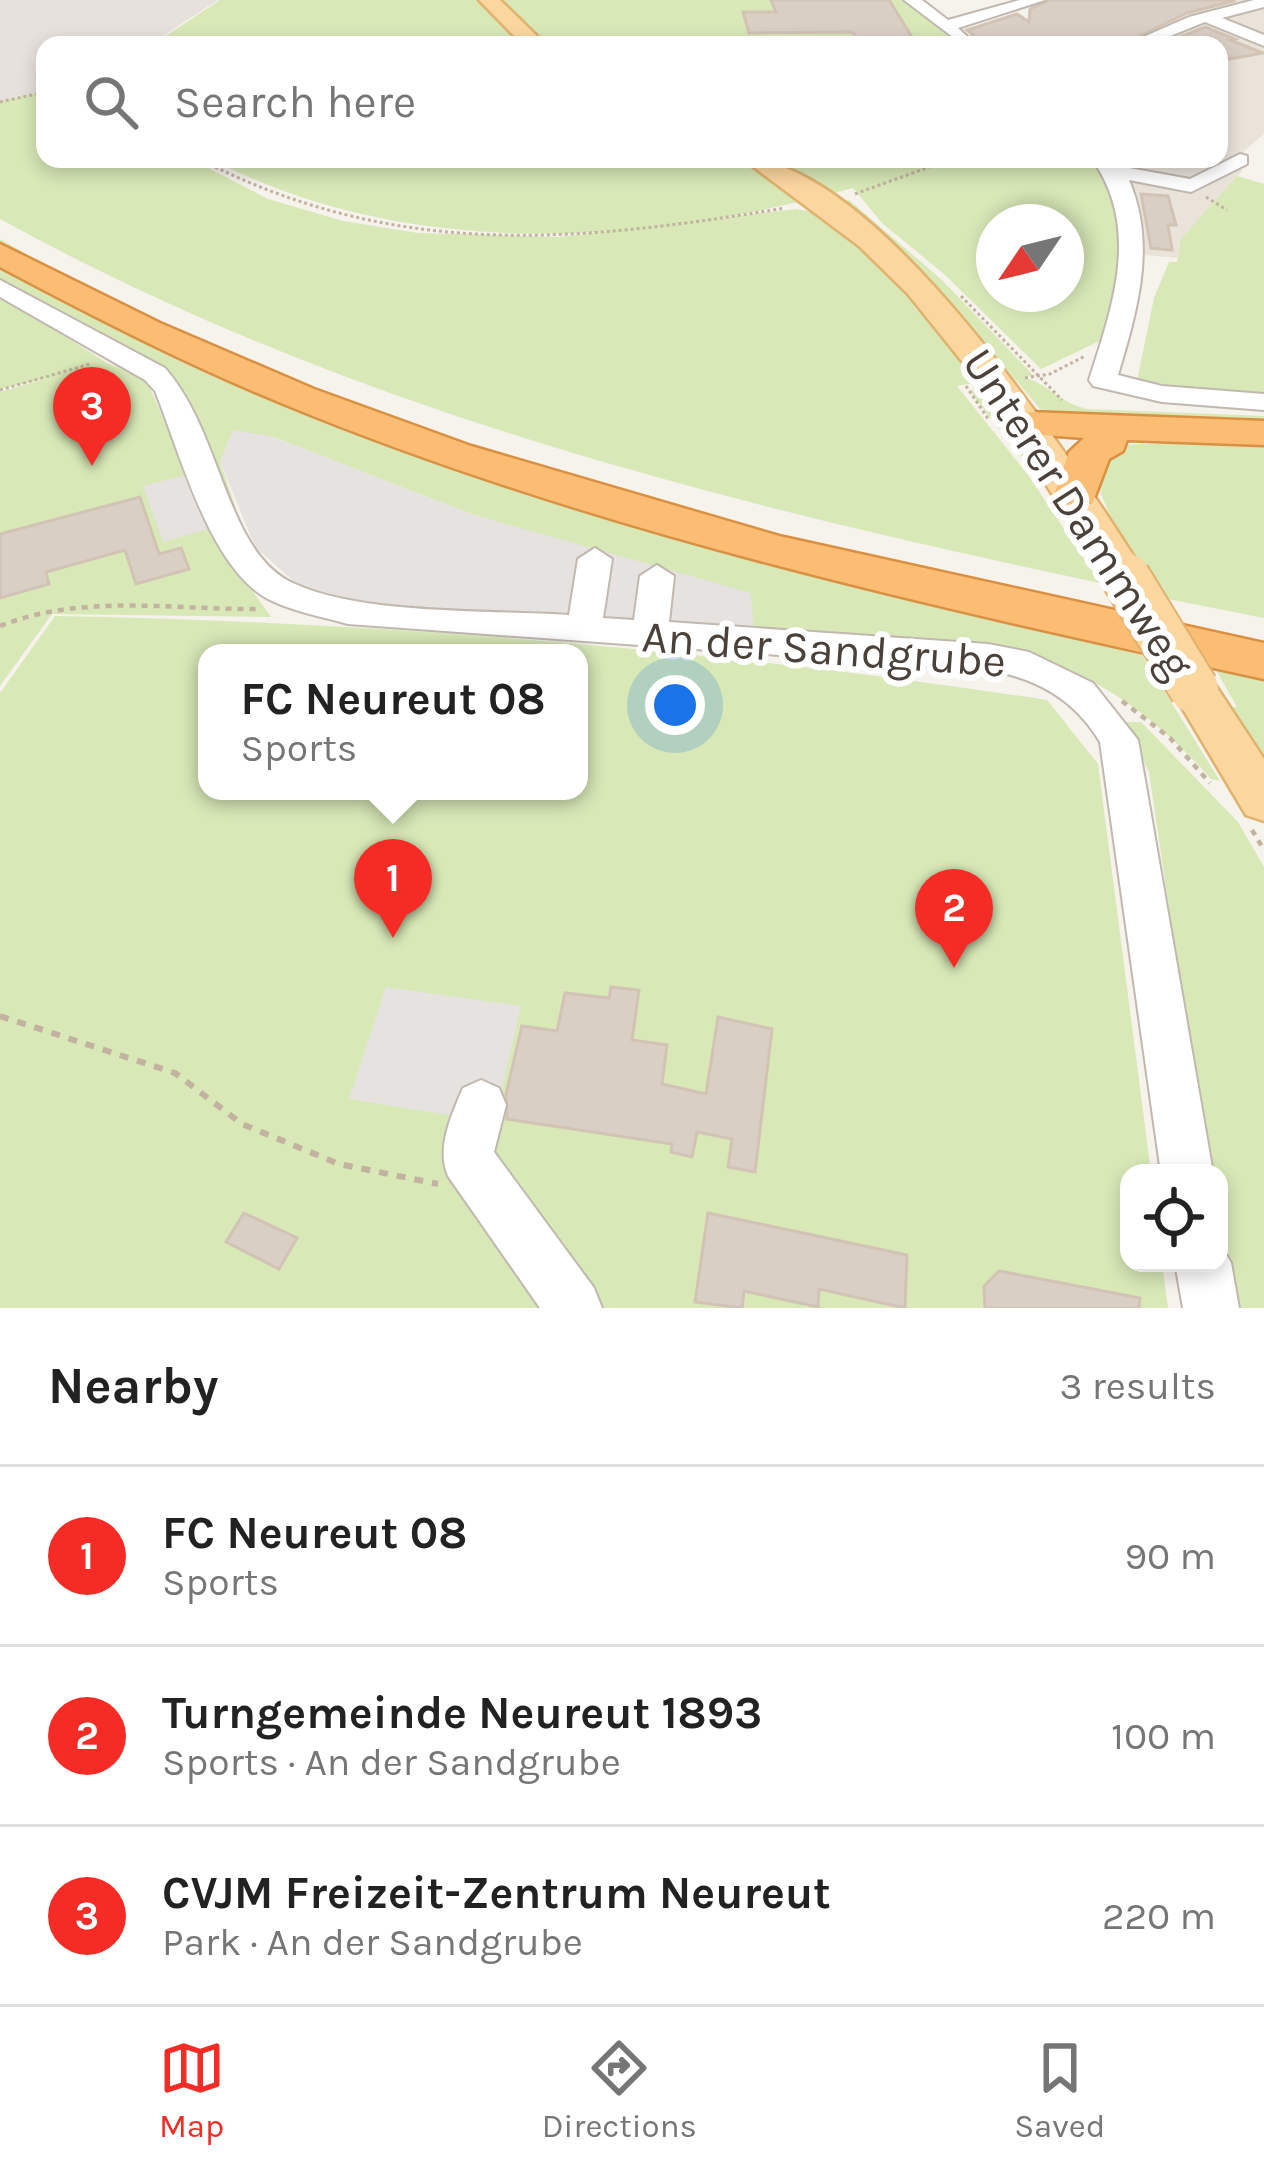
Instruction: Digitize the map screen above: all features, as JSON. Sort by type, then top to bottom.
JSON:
[{"type":"highway","points":[[0,232],[214,338],[534,455],[936,564],[1260,639]]},
{"type":"highway","points":[[0,254],[196,352],[370,422],[524,474],[876,573],[1260,639]]},
{"type":"highway","points":[[1036,434],[1264,437]]},
{"type":"highway","points":[[1036,434],[1108,442],[1264,437]]},
{"type":"highway","points":[[1076,494],[1090,452],[1108,442]]},
{"type":"main road","points":[[490,0],[526,36]]},
{"type":"main road","name":"Unterer Dammweg","points":[[770,168],[822,201],[940,307],[1036,434],[1194,689],[1244,799]]},
{"type":"street","points":[[912,0],[958,36]]},
{"type":"street","points":[[945,26],[1037,0]]},
{"type":"street","points":[[1156,36],[1264,2]]},
{"type":"street","points":[[1206,17],[1264,41]]},
{"type":"street","points":[[1116,168],[1168,188],[1193,188],[1216,180],[1240,160]]},
{"type":"street","points":[[1109,168],[1125,203],[1131,254],[1103,380],[1162,394],[1264,402]]},
{"type":"street","name":"An der Sandgrube","points":[[0,287],[155,374],[168,389],[242,558],[269,585],[348,612],[1011,660],[1053,673],[1087,696],[1119,740],[1185,1164]]},
{"type":"street","points":[[584,630],[595,559]]},
{"type":"street","points":[[650,634],[657,575]]},
{"type":"street","points":[[481,1105],[466,1158],[574,1308]]},
{"type":"street","points":[[1204,1272],[1210,1308]]},
{"type":"path","points":[[0,102],[36,94]]},
{"type":"path","points":[[216,168],[269,196],[350,219],[454,232],[592,232],[735,217],[822,201],[923,168]]},
{"type":"path","points":[[1212,199],[1227,210]]},
{"type":"path","points":[[1025,378],[1050,374],[1116,338]]},
{"type":"path","points":[[0,390],[117,352]]},
{"type":"path","points":[[0,626],[72,604],[217,611],[273,608],[304,598]]},
{"type":"path","points":[[1087,696],[1120,700],[1144,715],[1244,799]]},
{"type":"path","points":[[0,1016],[175,1072],[242,1124],[339,1163],[494,1196]]},
{"type":"shaded area","points":[[0,0],[218,0],[163,36],[36,36],[36,93],[0,101]]},
{"type":"shaded area","points":[[1173,0],[1264,0],[1264,134],[1230,163],[1243,170],[1180,240],[1177,258],[1145,255],[1132,183],[1117,168],[1228,168],[1228,36],[1052,36]]},
{"type":"shaded area","points":[[233,430],[271,436],[471,514],[751,593],[754,633],[368,604],[298,585],[255,547],[220,461]]},
{"type":"shaded area","points":[[190,474],[212,528],[163,542],[143,486]]},
{"type":"shaded area","points":[[386,987],[521,1006],[494,1122],[349,1099]]},
{"type":"green space","points":[[220,0],[907,0],[952,36],[166,36]]},
{"type":"green space","points":[[36,93],[36,168],[208,168],[268,199],[343,221],[418,233],[559,237],[796,209],[827,215],[876,257],[976,368],[1073,522],[974,397],[971,391],[979,382],[957,386],[1028,475],[1100,583],[675,482],[398,396],[262,344],[0,219],[0,101]]},
{"type":"green space","points":[[231,168],[1100,168],[1114,201],[1120,245],[1110,336],[1041,369],[983,312],[1084,312],[1084,204],[976,204],[976,305],[882,223],[853,188],[774,208],[610,231],[527,234],[364,215],[286,192]]},
{"type":"green space","points":[[1237,176],[1264,184],[1264,395],[1137,381],[1154,298],[1169,262],[1177,262],[1180,240]]},
{"type":"green space","points":[[849,200],[942,280],[1033,375],[1023,378],[1087,409],[1264,416],[1264,429],[1052,415],[1040,409],[953,305],[839,202]]},
{"type":"green space","points":[[0,239],[145,315],[297,382],[454,440],[778,536],[1264,645],[1264,651],[940,583],[777,543],[615,498],[455,446],[299,387],[146,321],[0,246]]},
{"type":"green space","points":[[0,268],[229,380],[789,568],[1142,655],[1220,781],[1211,779],[1168,735],[1120,698],[1038,658],[1008,650],[754,633],[609,557],[471,514],[271,436],[220,461],[242,527],[179,387],[0,279]]},
{"type":"green space","points":[[0,295],[107,363],[146,379],[216,539],[271,617],[52,614],[0,686],[0,392],[49,378],[0,389]]},
{"type":"green space","points":[[1264,444],[1264,618],[1168,599],[1150,573],[1143,573],[1115,529],[1095,478],[1119,445]]},
{"type":"green space","points":[[55,616],[304,625],[575,644],[198,644],[198,800],[588,800],[588,645],[1047,700],[1098,764],[1150,1164],[1120,1164],[1120,1272],[1163,1272],[1168,1308],[0,1308],[0,693]]},
{"type":"green space","points":[[1216,670],[1264,680],[1264,761],[1229,707],[1237,707]]},
{"type":"green space","points":[[1124,722],[1141,722],[1238,822],[1264,867],[1264,1308],[1228,1308],[1222,1272],[1228,1272],[1228,1164],[1207,1164],[1149,772]]},
{"type":"building","points":[[771,0],[889,0],[911,36],[749,33],[743,12],[776,12]]},
{"type":"building","points":[[1049,0],[1233,1],[1187,13],[1140,36],[974,36],[967,30],[1017,14],[1029,22],[1030,9]]},
{"type":"building","points":[[1205,27],[1228,36],[1182,36]]},
{"type":"building","points":[[1228,36],[1235,39],[1230,40],[1263,53],[1228,59]]},
{"type":"building","points":[[1141,194],[1168,196],[1176,225],[1168,225],[1172,250],[1151,248]]},
{"type":"building","points":[[140,497],[159,554],[181,548],[189,569],[136,584],[125,550],[46,572],[49,584],[0,598],[0,534]]},
{"type":"building","points":[[611,987],[639,990],[632,1040],[667,1045],[662,1084],[706,1094],[718,1017],[772,1029],[755,1172],[728,1167],[732,1139],[697,1132],[692,1157],[671,1152],[672,1144],[507,1119],[506,1094],[522,1026],[557,1031],[565,993],[609,998]]},
{"type":"building","points":[[244,1213],[297,1238],[279,1269],[226,1242]]},
{"type":"building","points":[[708,1213],[907,1255],[905,1308],[819,1289],[818,1307],[744,1291],[742,1308],[695,1302]]},
{"type":"building","points":[[999,1271],[1140,1298],[1139,1308],[985,1308],[984,1286]]},
{"type":"place","name":"CVJM Freizeit-Zentrum Neureut","points":[[92,466]]},
{"type":"place","name":"FC Neureut 08","points":[[393,938]]},
{"type":"place","name":"Turngemeinde Neureut 1893","points":[[954,968]]}]
